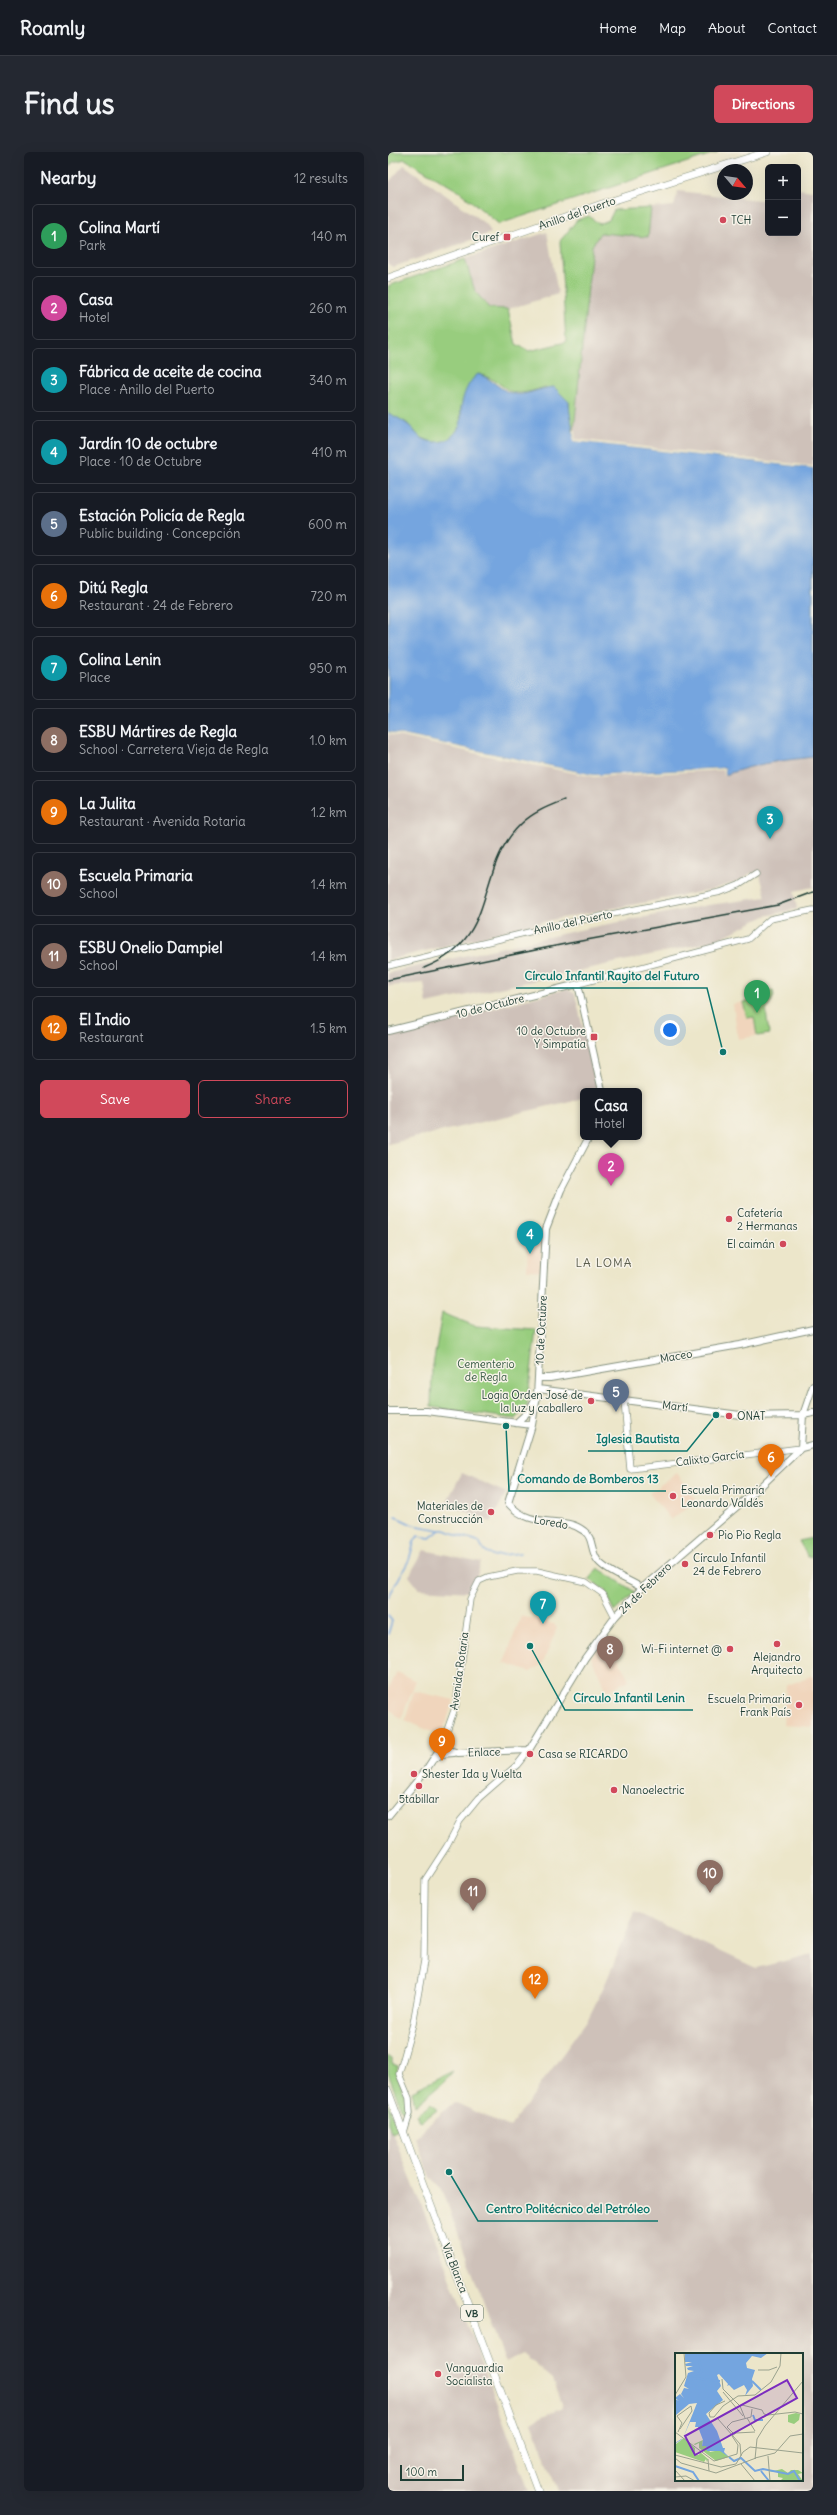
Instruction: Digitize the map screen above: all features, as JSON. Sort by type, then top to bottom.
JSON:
[{"type":"main road","name":"Anillo del Puerto","points":[[388,278],[602,204],[767,152]]},
{"type":"main road","name":"10 de Octubre","points":[[388,1031],[578,984]]},
{"type":"main road","points":[[578,984],[601,1088]]},
{"type":"main road","name":"10 de Octubre","points":[[538,1389],[546,1229],[560,1190],[588,1140]]},
{"type":"main road","name":"Maceo","points":[[539,1378],[550,1378],[625,1366],[813,1329]]},
{"type":"main road","points":[[801,1448],[803,1415],[813,1386]]},
{"type":"main road","points":[[388,1412],[427,1411],[532,1425],[538,1389]]},
{"type":"main road","name":"Martí","points":[[538,1389],[748,1416],[803,1415],[813,1413]]},
{"type":"main road","points":[[516,1422],[530,1411],[540,1395],[550,1390]]},
{"type":"main road","name":"Loredo","points":[[532,1425],[508,1504],[513,1509],[538,1522],[574,1526],[585,1531],[591,1541],[592,1549],[598,1560],[603,1565],[642,1588]]},
{"type":"main road","name":"Calixto García","points":[[801,1448],[813,1446]]},
{"type":"main road","name":"24 de Febrero","points":[[529,1750],[585,1658],[615,1617],[642,1588],[761,1486],[801,1448]]},
{"type":"main road","name":"Enlace","points":[[441,1747],[458,1753],[529,1750]]},
{"type":"main road","name":"Avenida Rotaria","points":[[388,1816],[433,1760],[441,1747]]},
{"type":"main road","points":[[433,1760],[441,1754],[458,1753]]},
{"type":"main road","name":"Vía Blanca","points":[[388,2091],[538,2491]]},
{"type":"street","name":"Anillo del Puerto","points":[[388,966],[562,924],[721,892],[739,885],[756,874]]},
{"type":"street","points":[[578,984],[748,939],[770,920],[813,910]]},
{"type":"street","name":"Calixto García","points":[[624,1400],[630,1469],[801,1448]]},
{"type":"street","name":"Avenida Rotaria","points":[[441,1747],[456,1705],[470,1599],[479,1581],[493,1575],[517,1571],[537,1571],[571,1578],[586,1582],[597,1588],[603,1594],[611,1610]]},
{"type":"street","points":[[611,1610],[615,1617]]},
{"type":"street","points":[[608,1626],[611,1610]]},
{"type":"street","points":[[404,2135],[406,2119],[410,2113],[408,2092],[400,2081],[399,2074],[414,2024],[424,1960],[425,1880],[464,1815],[479,1798],[517,1765],[529,1750]]},
{"type":"street","points":[[398,2118],[410,2113]]},
{"type":"shaded area","points":[[404,165],[487,225],[491,233],[393,267],[388,264],[388,183]]},
{"type":"shaded area","points":[[801,189],[813,191],[813,468],[573,441],[592,246],[600,233],[648,237],[651,208],[674,206],[678,191],[717,195],[717,200],[765,201],[765,236],[801,236]]},
{"type":"shaded area","points":[[547,232],[558,294],[508,309],[489,308],[475,291],[465,259]]},
{"type":"shaded area","points":[[388,732],[440,743],[725,768],[726,775],[744,768],[775,760],[813,757],[813,887],[794,891],[797,909],[765,916],[714,941],[427,1004],[424,983],[388,986],[388,973],[588,928],[709,905],[766,897],[760,875],[751,873],[739,881],[711,890],[551,920],[388,960]]},
{"type":"shaded area","points":[[567,989],[575,994],[597,1088],[580,1088],[580,1099],[388,1144],[388,1037],[403,1031]]},
{"type":"shaded area","points":[[773,990],[774,996],[766,1011],[769,1034],[738,1039],[733,1004],[760,999],[759,993]]},
{"type":"shaded area","points":[[528,1240],[543,1240],[541,1271],[527,1270]]},
{"type":"shaded area","points":[[462,1473],[506,1493],[491,1522],[446,1503]]},
{"type":"shaded area","name":"Escuela Primaria Leonardo Valdés","points":[[677,1473],[696,1500],[671,1520],[649,1493]]},
{"type":"shaded area","points":[[424,1550],[481,1562],[472,1592],[419,1589],[409,1576]]},
{"type":"shaded area","points":[[521,1616],[554,1624],[557,1628],[542,1665],[530,1672],[504,1663]]},
{"type":"shaded area","points":[[607,1634],[629,1680],[607,1691],[591,1657]]},
{"type":"shaded area","points":[[397,1672],[416,1681],[401,1719],[388,1707],[388,1691]]},
{"type":"shaded area","name":"Escuela Primaria Frank País","points":[[813,1675],[813,1727],[783,1725],[786,1686]]},
{"type":"shaded area","points":[[414,1691],[454,1700],[441,1736],[405,1720]]},
{"type":"shaded area","points":[[635,1912],[756,1968],[813,1954],[813,2491],[558,2491],[532,2422],[562,2408],[553,2379],[523,2354],[505,2362],[442,2189],[430,2177],[415,2137],[454,2102],[510,2127],[588,2019],[606,1982]]},
{"type":"shaded area","name":"Vanguardia Socialista","points":[[388,2122],[448,2271],[529,2491],[388,2491]]},
{"type":"green space","points":[[388,152],[718,152],[499,224],[460,192],[405,159],[393,162],[388,168]]},
{"type":"green space","points":[[651,208],[648,237],[600,233],[592,246],[574,430],[570,420],[569,402],[545,387],[521,393],[514,392],[490,378],[479,374],[461,406],[460,426],[453,436],[443,442],[432,442],[420,437],[407,423],[388,413],[388,286],[465,259],[475,291],[489,308],[508,309],[516,344],[529,351],[566,342],[560,241],[577,220],[589,216],[599,224],[609,220],[614,210]]},
{"type":"green space","points":[[773,990],[774,996],[766,1011],[769,1034],[757,1036],[754,1017],[747,1018],[743,1002],[760,999],[759,993]]},
{"type":"green space","name":"Cementerio de Regla","points":[[442,1313],[475,1326],[536,1330],[527,1406],[516,1419],[431,1407],[432,1371]]},
{"type":"green space","points":[[813,1538],[813,1556],[808,1557],[799,1541]]},
{"type":"green space","points":[[598,1568],[635,1592],[614,1612],[606,1591],[589,1579]]},
{"type":"green space","points":[[388,2055],[392,2058],[392,2064],[398,2066],[397,2072],[408,2101],[407,2113],[402,2111],[388,2073]]},
{"type":"green space","points":[[453,2071],[444,2082],[415,2106],[412,2091]]},
{"type":"green space","points":[[388,2103],[398,2130],[392,2133],[388,2122]]},
{"type":"green space","points":[[431,2103],[437,2110],[421,2122],[416,2115]]},
{"type":"water","points":[[478,374],[487,378],[503,389],[516,394],[554,387],[569,402],[574,441],[813,468],[813,757],[768,763],[725,775],[725,768],[594,775],[388,732],[388,413],[405,422],[425,440],[436,442],[447,440],[452,437],[460,425],[464,394],[468,385]]},
{"type":"pier","points":[[574,430],[576,430],[575,439],[813,466],[813,468],[573,441]]},
{"type":"pier","points":[[388,732],[594,775],[725,768],[725,777],[723,770],[594,777],[483,755],[388,734]]},
{"type":"waterway","points":[[396,1517],[413,1525],[440,1530]]},
{"type":"waterway","points":[[388,1598],[409,1560],[414,1542],[418,1536],[430,1538],[441,1530],[446,1530],[479,1542],[482,1548],[492,1556],[520,1553]]},
{"type":"waterway","points":[[388,1616],[392,1621],[388,1634]]},
{"type":"railway","points":[[424,968],[448,955],[465,939],[476,921],[496,862],[506,842],[526,820],[547,807],[564,800]]},
{"type":"railway","points":[[388,980],[570,943],[778,905],[813,892]]},
{"type":"place","name":"TCH","points":[[723,220]]},
{"type":"place","name":"Curef","points":[[507,237]]},
{"type":"place","name":"Fábrica de aceite de cocina","points":[[770,839]]},
{"type":"place","name":"Colina Martí","points":[[757,1013]]},
{"type":"place","name":"10 de Octubre Y Simpatía","points":[[594,1037]]},
{"type":"place","name":"Círculo Infantil Rayito del Futuro","points":[[723,1052]]},
{"type":"place","name":"Casa","points":[[611,1186]]},
{"type":"place","name":"Cafetería 2 Hermanas","points":[[729,1219]]},
{"type":"place","name":"El caimán","points":[[783,1244]]},
{"type":"place","name":"Jardín 10 de octubre","points":[[530,1254]]},
{"type":"place","name":"Logia Orden José de la luz y caballero","points":[[591,1401]]},
{"type":"place","name":"Estación Policía de Regla","points":[[616,1412]]},
{"type":"place","name":"Iglesia Bautista","points":[[716,1415]]},
{"type":"place","name":"ONAT","points":[[729,1416]]},
{"type":"place","name":"Comando de Bomberos 13","points":[[506,1426]]},
{"type":"place","name":"Ditú Regla","points":[[771,1477]]},
{"type":"place","name":"Escuela Primaria Leonardo Valdés","points":[[673,1496]]},
{"type":"place","name":"Materiales de Construcción","points":[[491,1512]]},
{"type":"place","name":"Pio Pio Regla","points":[[710,1535]]},
{"type":"place","name":"Círculo Infantil 24 de Febrero","points":[[685,1564]]},
{"type":"place","name":"Colina Lenin","points":[[543,1624]]},
{"type":"place","name":"Alejandro Arquitecto","points":[[777,1644]]},
{"type":"place","name":"Círculo Infantil Lenin","points":[[530,1646]]},
{"type":"place","name":"Wi-Fi internet @","points":[[730,1649]]},
{"type":"place","name":"ESBU Mártires de Regla","points":[[610,1669]]},
{"type":"place","name":"Escuela Primaria Frank País","points":[[799,1705]]},
{"type":"place","name":"Casa se RICARDO","points":[[530,1754]]},
{"type":"place","name":"La Julita","points":[[442,1761]]},
{"type":"place","name":"Shester Ida y Vuelta","points":[[414,1774]]},
{"type":"place","name":"5tabillar","points":[[419,1786]]},
{"type":"place","name":"Nanoelectric","points":[[614,1790]]},
{"type":"place","name":"Escuela Primaria","points":[[710,1893]]},
{"type":"place","name":"ESBU Onelio Dampiel","points":[[473,1911]]},
{"type":"place","name":"El Indio","points":[[535,1999]]},
{"type":"place","name":"Centro Politécnico del Petróleo","points":[[449,2172]]},
{"type":"place","name":"Vanguardia Socialista","points":[[438,2374]]},
{"type":"district","name":"LA LOMA","points":[[604,1263]]}]
